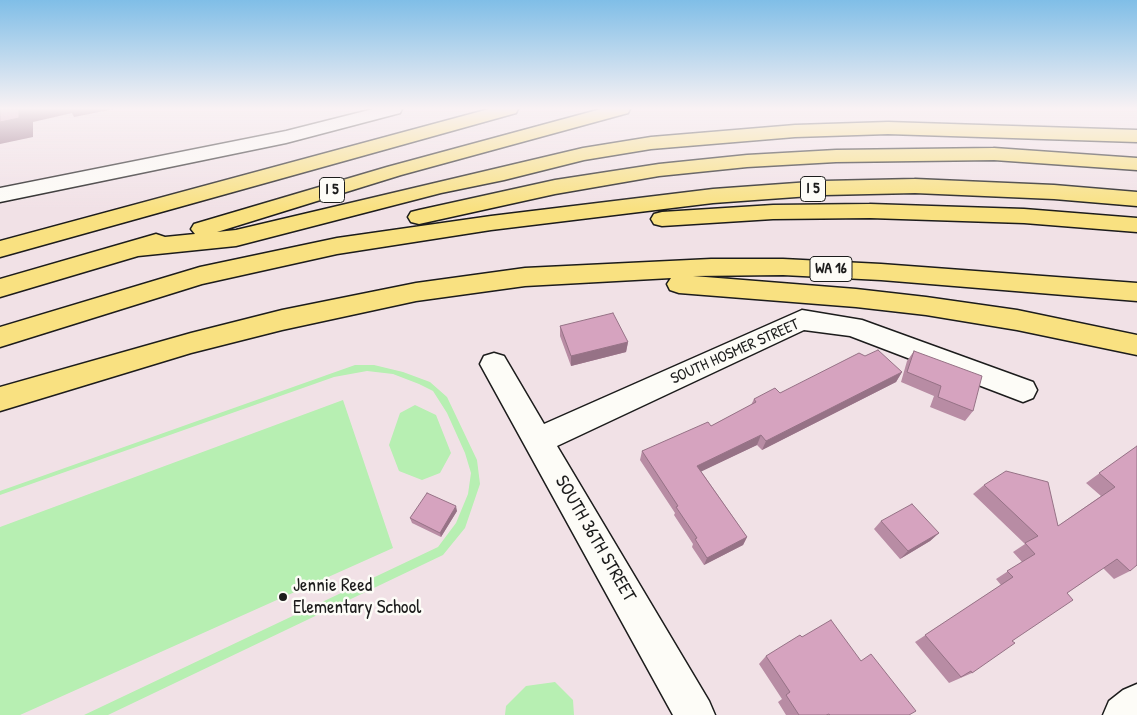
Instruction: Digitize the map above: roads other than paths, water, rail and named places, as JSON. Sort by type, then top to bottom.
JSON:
[{"type":"highway","points":[[0,249],[388,142]]},
{"type":"highway","name":"I 5","points":[[0,288],[403,168],[498,142]]},
{"type":"highway","points":[[139,248],[236,238],[582,154],[659,142]]},
{"type":"highway","points":[[337,246],[425,215],[555,187],[669,169],[826,156],[929,154],[994,154],[1137,164]]},
{"type":"highway","points":[[0,238],[280,172]]},
{"type":"highway","name":"I 5","points":[[0,338],[200,276],[337,246],[491,223],[713,196],[824,188],[915,186],[1054,192],[1137,199]]},
{"type":"highway","points":[[491,223],[671,219],[773,212],[870,211],[1024,216],[1137,225]]},
{"type":"highway","name":"WA 16","points":[[525,277],[711,267],[783,267],[881,272],[1137,292]]},
{"type":"highway","points":[[0,399],[191,343],[282,320],[416,292],[525,277],[704,285],[856,298],[1017,320],[1137,345]]},
{"type":"highway","points":[[0,411],[89,372]]},
{"type":"street","points":[[0,195],[255,142]]},
{"type":"street","name":"SOUTH HOSMER STREET","points":[[539,440],[802,320],[852,328],[1022,390]]},
{"type":"street","name":"SOUTH 36TH STREET","points":[[494,364],[695,715]]},
{"type":"street","points":[[1123,715],[1137,704]]},
{"type":"place","name":"Jennie Reed Elementary School","points":[[283,597]]}]
